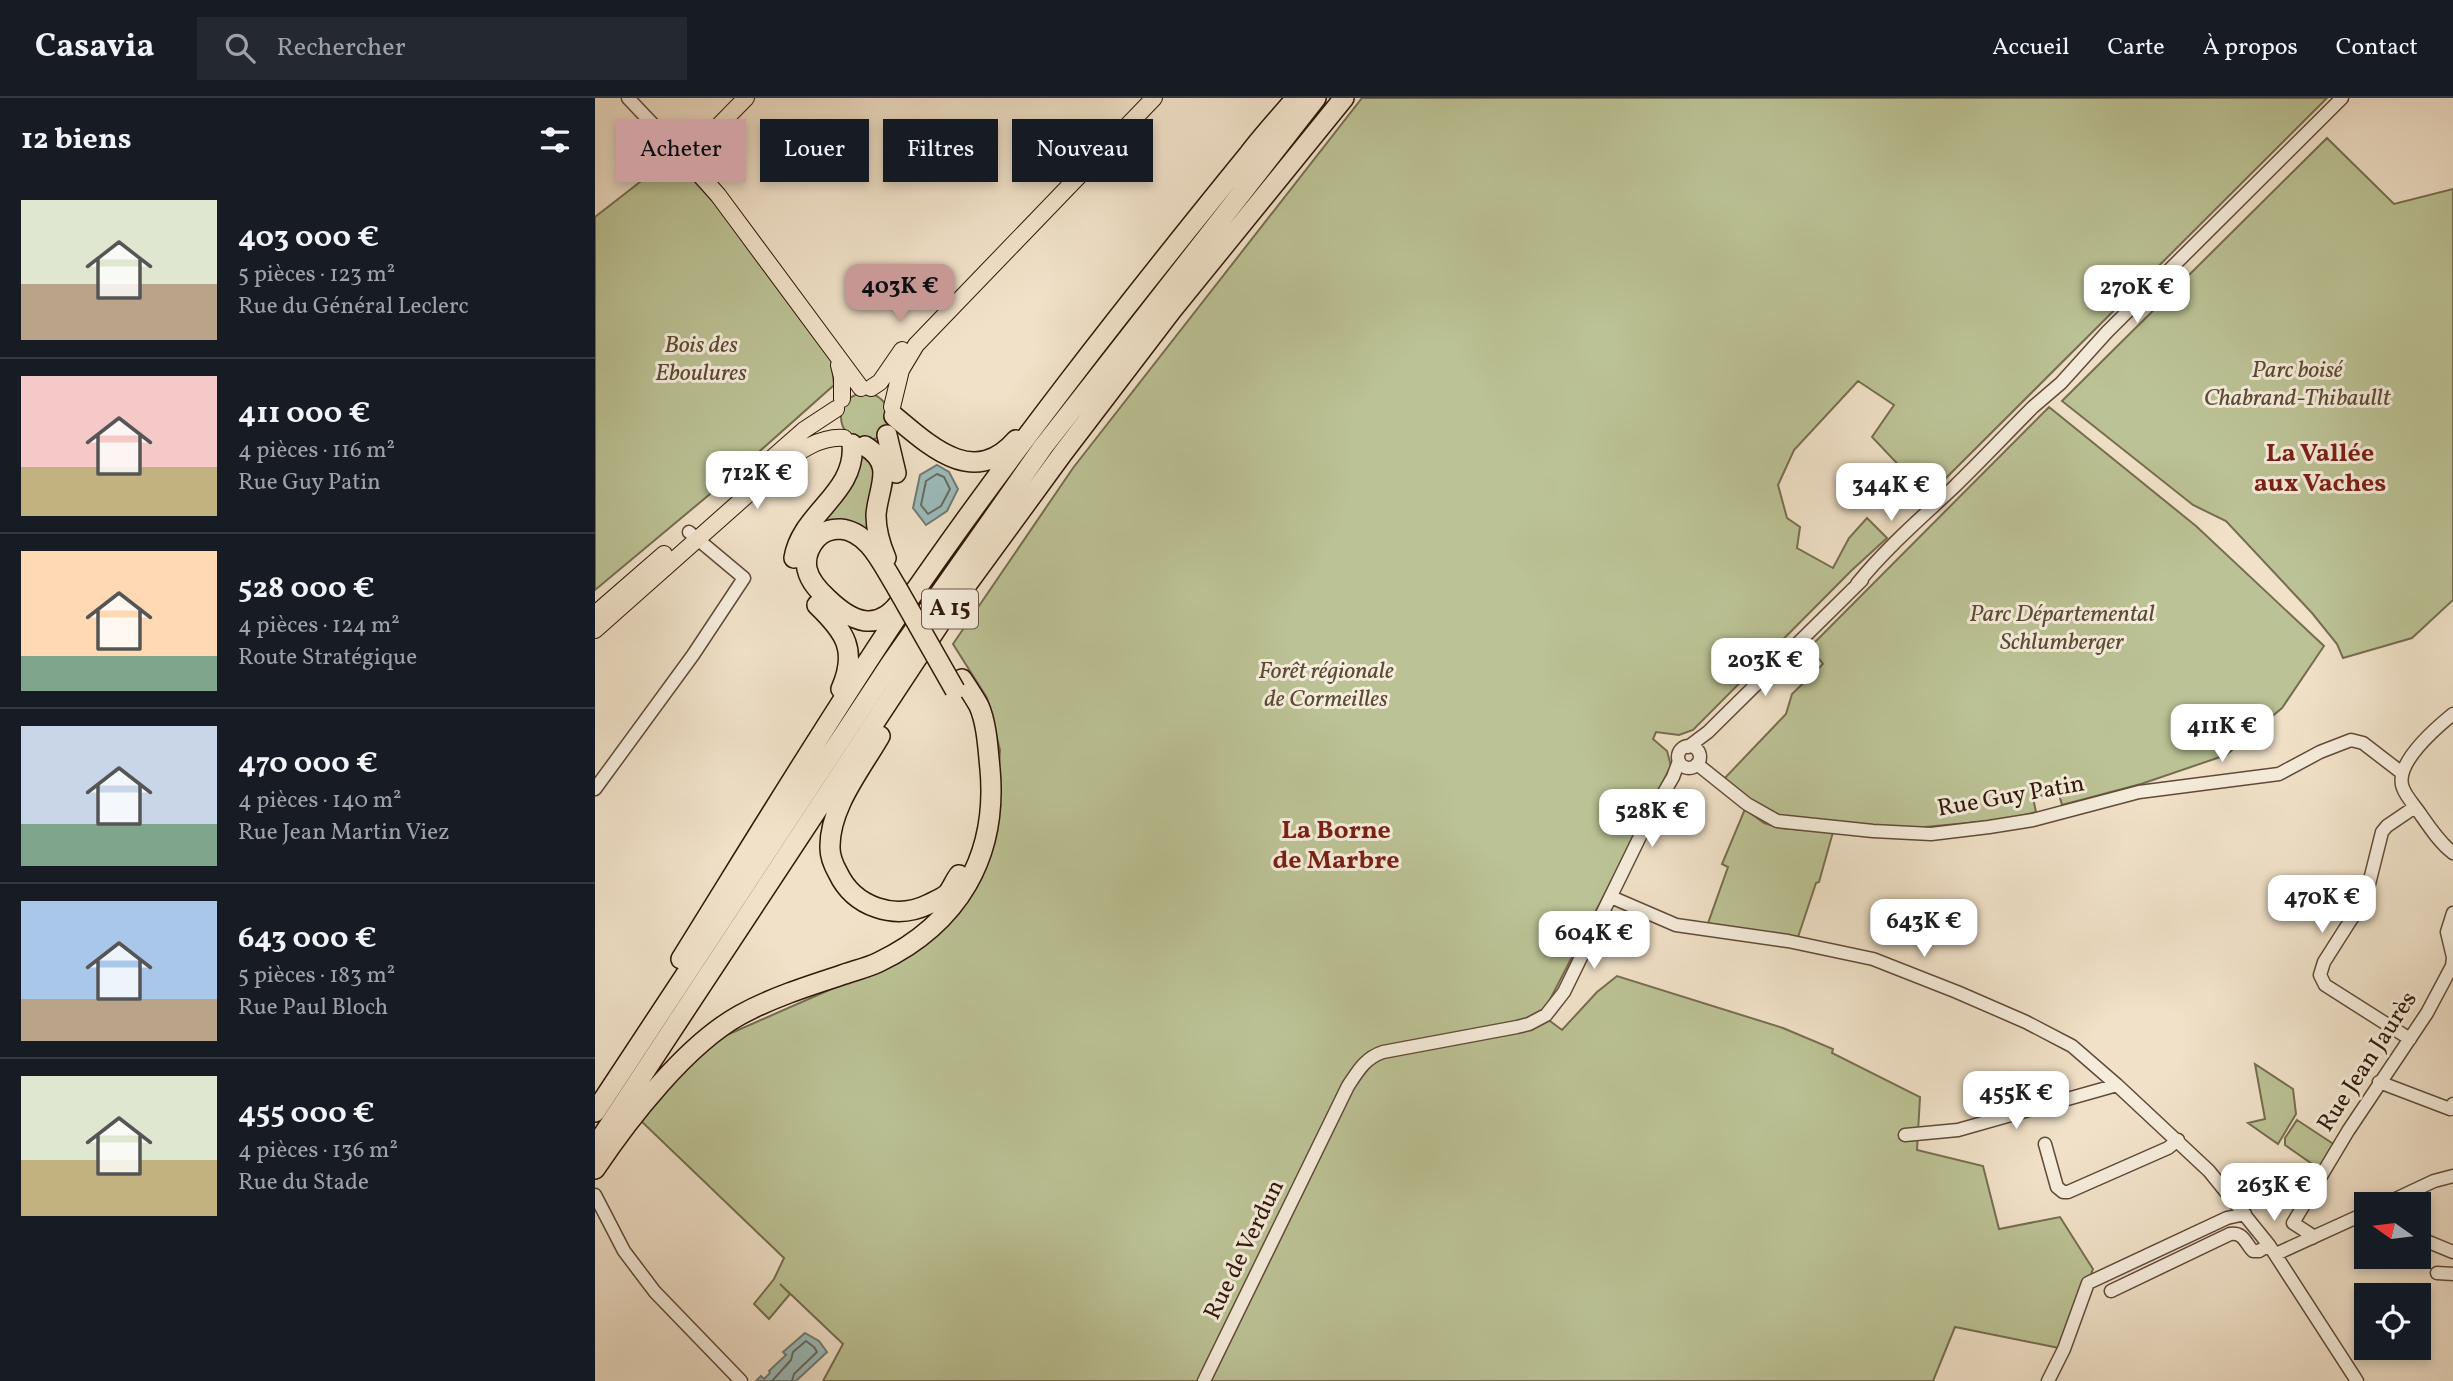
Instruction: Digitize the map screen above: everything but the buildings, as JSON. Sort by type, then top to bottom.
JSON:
[{"type":"highway","points":[[1249,152],[1287,98]]},
{"type":"highway","points":[[642,1041],[679,964],[819,737],[897,617],[1090,354],[1249,152],[1296,98]]},
{"type":"highway","name":"A 15","points":[[595,1112],[891,663],[1043,447],[1316,98]]},
{"type":"highway","name":"A 15","points":[[595,1147],[952,605],[1063,453],[1185,294],[1344,98]]},
{"type":"highway","points":[[893,412],[949,457],[969,463],[986,461],[1013,444],[1090,354]]},
{"type":"highway","points":[[887,435],[896,471],[888,515],[888,538],[901,583]]},
{"type":"highway","points":[[595,1169],[614,1141],[702,1042],[739,1016],[785,994],[879,962],[925,935],[956,902],[975,872],[984,848],[993,795],[980,709],[959,685],[901,583],[877,530],[877,505],[884,469],[877,456],[854,443],[846,479],[804,532],[795,555],[795,568],[800,582],[809,596],[842,631],[849,652],[848,673],[819,737]]},
{"type":"highway","points":[[901,583],[867,542],[854,532],[834,529],[822,533],[808,553],[807,566],[815,586],[849,617],[869,622],[887,616],[894,610],[963,524]]},
{"type":"highway","points":[[899,687],[891,718],[845,796],[832,824],[830,850],[835,868],[850,893],[868,906],[905,911],[922,907],[946,895],[963,867],[977,833],[981,807],[981,772],[970,719],[959,685]]},
{"type":"main road","points":[[724,119],[745,98]]},
{"type":"main road","points":[[595,630],[804,430],[839,404],[850,391],[866,388],[883,379],[908,342],[1139,98]]},
{"type":"main road","points":[[595,614],[795,455],[828,439],[875,444],[887,435],[901,370],[916,345],[1154,98]]},
{"type":"main road","points":[[705,182],[835,352],[866,388],[884,395],[893,412]]},
{"type":"main road","points":[[835,352],[842,377],[836,425],[854,443]]},
{"type":"street","points":[[628,98],[648,119]]},
{"type":"street","name":"Rue de Verdun","points":[[1204,1381],[1348,1086],[1360,1068],[1375,1054],[1529,1024],[1551,1011],[1571,980],[1648,820],[1668,787],[1708,733],[1857,584],[1888,558],[1935,511],[1952,489],[2033,407],[2050,385],[2080,360],[2342,98]]},
{"type":"street","points":[[595,789],[693,655],[744,578],[692,536]]},
{"type":"street","points":[[2453,714],[2428,735],[2402,773],[2403,788],[2453,853]]},
{"type":"street","name":"Rue Guy Patin","points":[[1690,759],[1747,804],[1777,821],[1931,834],[2033,820],[2139,792],[2279,774],[2351,740],[2363,743],[2402,773]]},
{"type":"street","points":[[2410,1039],[2325,985],[2320,975],[2324,962],[2367,896],[2382,832],[2416,807]]},
{"type":"street","points":[[1611,897],[1676,925],[1831,949],[1873,959],[1913,973],[2026,1022],[2072,1046],[2209,1171],[2272,1250],[2357,1381]]},
{"type":"street","name":"Rue Jean Jaurès","points":[[2312,1238],[2293,1223],[2379,1082],[2427,1013],[2452,966],[2453,958],[2447,932],[2453,913]]},
{"type":"street","points":[[2379,1082],[2450,1109],[2453,1104]]},
{"type":"street","points":[[1905,1135],[1958,1130],[2117,1085]]},
{"type":"street","points":[[2045,1144],[2057,1187],[2068,1192],[2168,1148],[2178,1140]]},
{"type":"street","points":[[2411,1192],[2453,1176]]},
{"type":"street","points":[[595,1195],[624,1251],[655,1292],[741,1381]]},
{"type":"street","points":[[2048,1381],[2064,1349],[2088,1283],[2227,1218],[2245,1214]]},
{"type":"street","points":[[2111,1291],[2230,1234],[2243,1237],[2253,1251],[2272,1250],[2312,1238],[2354,1220]]},
{"type":"street","points":[[2431,1243],[2453,1252]]},
{"type":"street","points":[[2437,1273],[2453,1274]]},
{"type":"green space","name":"Forêt régionale de Cormeilles","points":[[1362,98],[2327,98],[1928,496],[1872,437],[1894,405],[1858,381],[1794,450],[1778,485],[1787,518],[1800,527],[1797,548],[1833,568],[1849,538],[1867,518],[1887,538],[1693,730],[1679,735],[1656,732],[1653,739],[1667,751],[1671,766],[1542,1015],[1562,1030],[1597,992],[1617,976],[1783,1028],[1833,1049],[1832,1053],[1920,1097],[1917,1150],[1983,1166],[1999,1229],[2060,1217],[2093,1269],[2064,1349],[1955,1327],[1933,1381],[823,1381],[843,1344],[780,1284],[790,1294],[769,1319],[754,1304],[774,1279],[784,1258],[639,1119],[711,1042],[870,972],[945,926],[996,816],[1000,750],[987,698],[953,644],[1073,468]]},
{"type":"green space","name":"Parc boisé Chabrand-Thibaullt","points":[[2327,138],[2394,204],[2453,189],[2453,600],[2412,638],[2343,658],[2337,644],[2312,613],[2226,521],[2193,505],[2062,401]]},
{"type":"green space","name":"Bois des Eboulures","points":[[640,182],[695,182],[729,219],[831,357],[834,385],[734,474],[595,590],[595,217]]},
{"type":"green space","points":[[865,393],[882,400],[889,417],[882,434],[865,441],[848,434],[841,417],[848,400]]},
{"type":"green space","name":"Parc Départemental Schlumberger","points":[[2049,407],[2196,526],[2324,646],[2282,708],[2226,755],[2141,784],[2062,805],[2058,791],[2033,798],[2036,812],[2011,819],[1903,829],[1773,816],[1722,781],[1786,714],[1792,694],[1823,664],[1810,647]]},
{"type":"green space","points":[[860,454],[878,462],[873,540],[822,527],[823,514]]},
{"type":"green space","points":[[1745,809],[1764,823],[1781,828],[1833,832],[1819,882],[1816,883],[1798,937],[1707,926],[1728,867],[1722,864]]},
{"type":"green space","points":[[2255,1064],[2293,1089],[2296,1114],[2278,1144],[2248,1123],[2265,1119]]},
{"type":"green space","points":[[2297,1120],[2335,1145],[2314,1180],[2308,1177],[2315,1166],[2285,1145],[2285,1138]]},
{"type":"water","points":[[937,465],[949,472],[958,489],[947,511],[926,525],[913,508],[920,475]]},
{"type":"water","points":[[805,1333],[819,1341],[827,1352],[796,1381],[756,1381],[761,1376],[764,1379],[786,1355],[783,1352]]},
{"type":"district","name":"La Vallée aux Vaches","points":[[2320,469]]},
{"type":"district","name":"La Borne de Marbre","points":[[1336,846]]}]
